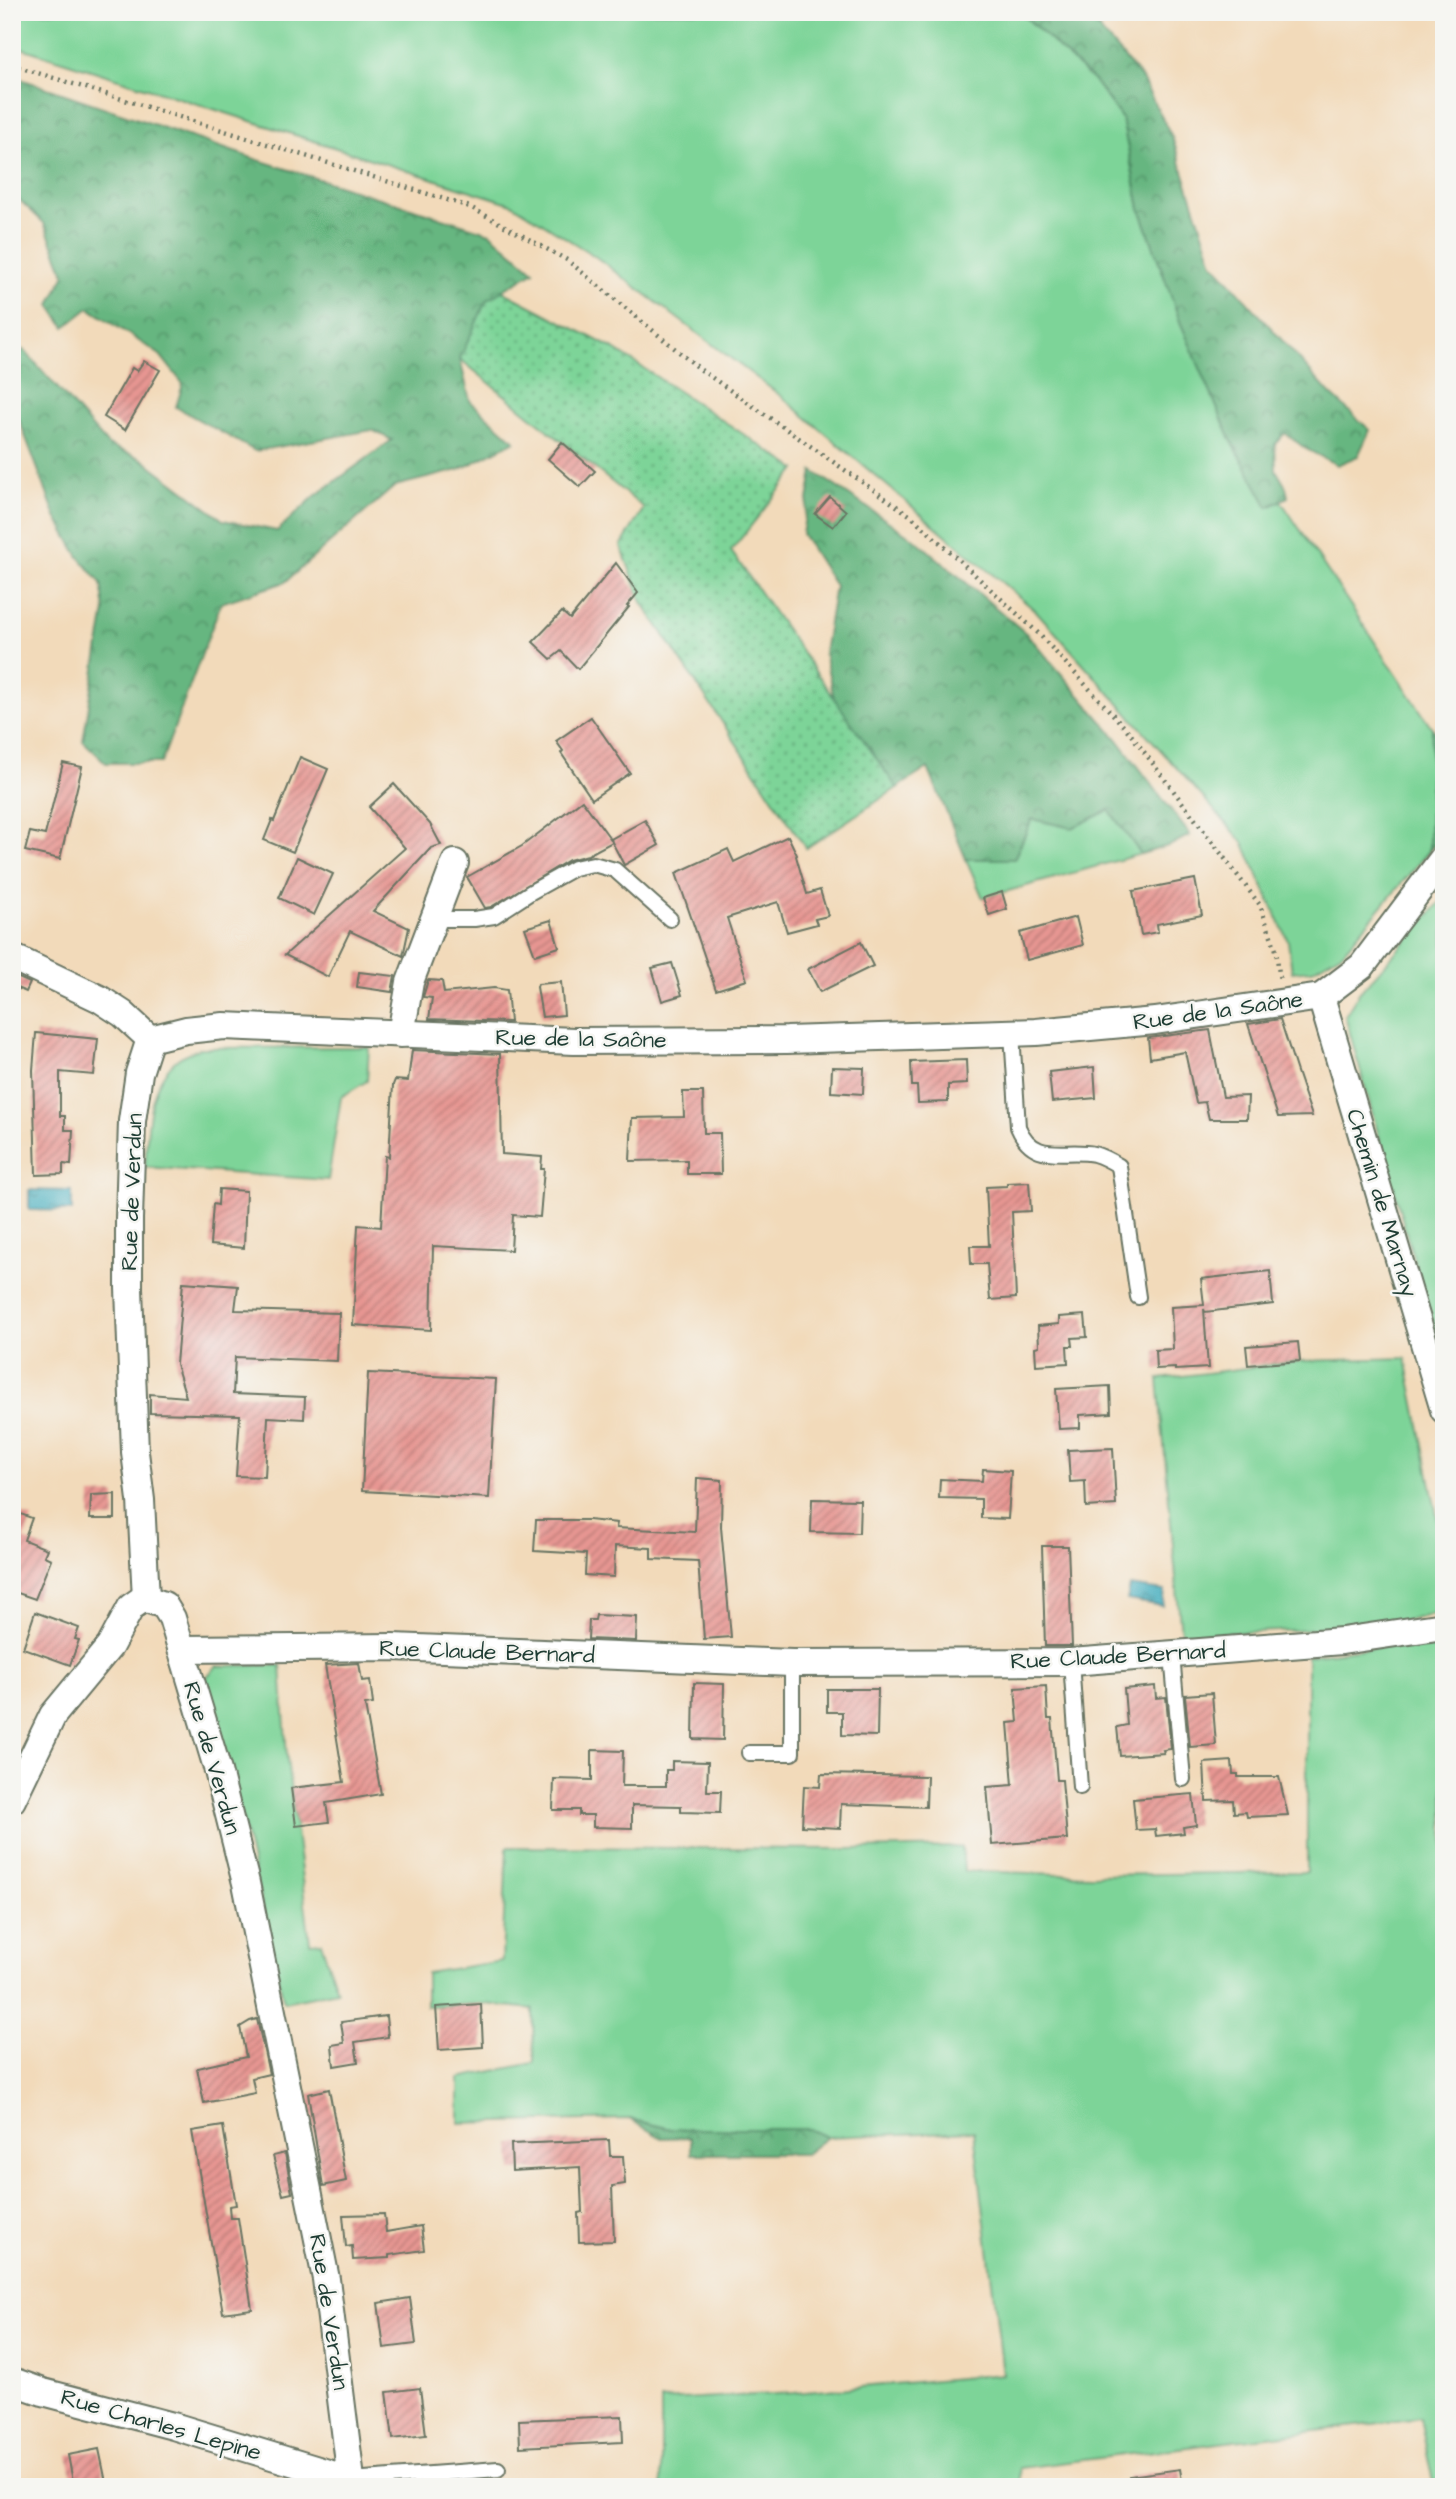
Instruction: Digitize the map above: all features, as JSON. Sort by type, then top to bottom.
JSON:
[{"type":"street","name":"Rue de la Saône","points":[[150,1039],[186,1030],[224,1026],[574,1041],[787,1040],[1012,1033],[1155,1021],[1283,1003],[1321,996],[1362,965],[1444,857]]},
{"type":"street","points":[[401,1034],[410,982],[455,863]]},
{"type":"street","points":[[12,957],[100,999],[123,1014],[150,1039]]},
{"type":"street","name":"Chemin de Marnay","points":[[1321,996],[1444,1410]]},
{"type":"street","name":"Rue de Verdun","points":[[150,1039],[139,1073],[134,1107],[129,1219],[135,1452],[141,1500],[146,1599],[164,1605],[172,1618],[218,1771],[249,1897],[326,2279],[351,2483]]},
{"type":"street","points":[[12,1800],[53,1715],[110,1646],[131,1607],[146,1599]]},
{"type":"street","name":"Rue Claude Bernard","points":[[181,1649],[393,1647],[792,1663],[1071,1662],[1342,1641],[1444,1626]]},
{"type":"street","name":"Rue Charles Lepine","points":[[12,2381],[43,2392],[173,2426],[351,2483]]},
{"type":"lane","points":[[432,919],[494,916],[574,868],[593,864],[615,870],[670,919]]},
{"type":"lane","points":[[1012,1033],[1018,1127],[1023,1138],[1029,1144],[1053,1154],[1092,1154],[1107,1158],[1119,1166],[1138,1297]]},
{"type":"lane","points":[[1172,1655],[1183,1779]]},
{"type":"lane","points":[[1071,1662],[1080,1787]]},
{"type":"lane","points":[[749,1754],[792,1754],[792,1663]]},
{"type":"lane","points":[[351,2483],[498,2469]]},
{"type":"path","points":[[12,65],[470,207],[567,260],[701,370],[911,516],[1037,632],[1129,732],[1260,905],[1276,950],[1283,1003]]},
{"type":"green space","points":[[12,12],[1020,12],[1095,82],[1122,119],[1140,208],[1181,324],[1269,507],[1281,501],[1432,728],[1429,851],[1343,952],[1312,970],[1292,972],[1288,941],[1243,842],[1037,612],[781,396],[596,257],[512,204],[12,45]]},
{"type":"green space","points":[[1020,12],[1084,12],[1141,77],[1172,137],[1213,263],[1330,394],[1370,430],[1358,456],[1337,465],[1306,449],[1285,433],[1275,444],[1276,470],[1286,487],[1288,497],[1268,507],[1231,440],[1181,324],[1140,208],[1122,119],[1095,82]]},
{"type":"green space","points":[[12,76],[258,160],[490,233],[534,271],[486,301],[460,359],[470,401],[515,441],[459,470],[395,486],[285,582],[221,603],[161,763],[106,763],[83,741],[105,610],[101,583],[79,557],[56,517],[12,401],[12,345],[25,351],[108,445],[142,459],[223,520],[277,531],[315,496],[392,440],[372,430],[255,451],[176,407],[183,384],[160,355],[89,308],[65,327],[50,305],[65,274],[44,223],[12,193]]},
{"type":"green space","points":[[502,291],[616,350],[796,469],[731,551],[897,788],[806,848],[642,602],[621,546],[644,508],[460,359],[486,301]]},
{"type":"green space","points":[[813,471],[917,541],[1028,635],[1118,740],[1190,835],[1171,845],[1141,854],[1109,810],[1072,828],[1032,819],[1014,859],[966,859],[928,768],[897,788],[834,698],[824,653],[835,586],[802,534]]},
{"type":"green space","points":[[1432,728],[1444,741],[1444,834],[1429,851]]},
{"type":"green space","points":[[1109,810],[1141,854],[983,898],[966,859],[1014,859],[1032,819],[1072,828]]},
{"type":"green space","points":[[1444,898],[1444,1367],[1345,1016],[1359,993]]},
{"type":"green space","points":[[369,1047],[367,1081],[341,1097],[328,1180],[145,1167],[148,1123],[155,1094],[168,1068],[181,1057],[200,1048]]},
{"type":"green space","points":[[1406,1358],[1444,1552],[1444,1610],[1411,1620],[1388,1623],[1268,1632],[1181,1634],[1158,1379],[1300,1361]]},
{"type":"green space","points":[[1418,1642],[1444,1642],[1444,2487],[1434,2487],[1420,2418],[1019,2468],[1021,2487],[661,2487],[661,2400],[794,2393],[1003,2374],[974,2131],[827,2137],[809,2129],[671,2129],[629,2119],[459,2123],[459,2078],[534,2063],[533,2009],[485,2004],[426,2006],[426,1973],[502,1961],[507,1847],[962,1847],[964,1871],[1091,1875],[1307,1872],[1307,1656]]},
{"type":"green space","points":[[281,1665],[287,1759],[310,1943],[321,1942],[337,1991],[284,2002],[206,1677],[217,1666]]},
{"type":"green space","points":[[629,2119],[671,2129],[809,2129],[827,2137],[805,2154],[691,2154],[691,2137],[662,2138]]},
{"type":"water","points":[[29,1190],[72,1191],[72,1211],[29,1210]]},
{"type":"water","points":[[1130,1586],[1165,1591],[1163,1606],[1127,1600]]},
{"type":"building","points":[[144,361],[160,370],[125,430],[104,417],[132,368],[137,371]]},
{"type":"building","points":[[562,442],[595,471],[580,487],[548,459]]},
{"type":"building","points":[[830,497],[846,511],[833,527],[815,514]]},
{"type":"building","points":[[616,563],[638,593],[627,606],[629,607],[578,669],[561,651],[551,659],[533,642],[562,612],[570,619]]},
{"type":"building","points":[[591,717],[630,773],[592,799],[556,741]]},
{"type":"building","points":[[300,757],[328,769],[293,852],[264,840]]},
{"type":"building","points":[[63,763],[82,767],[60,859],[25,851],[30,832],[45,835]]},
{"type":"building","points":[[394,784],[430,824],[441,845],[431,848],[373,911],[409,928],[403,956],[350,931],[328,977],[285,955],[405,848],[369,807]]},
{"type":"building","points":[[582,800],[612,841],[611,839],[645,820],[659,845],[624,865],[612,842],[588,855],[569,860],[491,907],[485,908],[467,877],[522,846]]},
{"type":"building","points":[[788,836],[797,855],[807,894],[820,890],[828,916],[815,919],[817,924],[787,932],[778,902],[727,918],[747,980],[716,990],[676,873],[728,849],[734,862]]},
{"type":"building","points":[[297,857],[333,874],[314,915],[279,898]]},
{"type":"building","points":[[1195,879],[1202,915],[1157,924],[1158,932],[1141,935],[1133,891]]},
{"type":"building","points":[[1002,892],[1007,909],[989,915],[983,898]]},
{"type":"building","points":[[1076,917],[1083,945],[1027,960],[1020,933]]},
{"type":"building","points":[[551,920],[559,947],[535,955],[525,928]]},
{"type":"building","points":[[861,942],[873,966],[820,992],[808,969]]},
{"type":"building","points":[[672,963],[682,995],[662,1001],[652,968]]},
{"type":"building","points":[[359,972],[395,976],[392,992],[357,987]]},
{"type":"building","points":[[12,975],[30,983],[26,992],[12,986]]},
{"type":"building","points":[[428,980],[442,981],[444,993],[494,988],[507,990],[510,1022],[429,1019],[432,998],[423,997]]},
{"type":"building","points":[[561,982],[564,1015],[542,1017],[538,984]]},
{"type":"building","points":[[1280,1019],[1312,1116],[1278,1117],[1248,1024]]},
{"type":"building","points":[[1210,1030],[1223,1097],[1248,1096],[1247,1119],[1209,1119],[1205,1102],[1196,1103],[1185,1052],[1150,1058],[1148,1038]]},
{"type":"building","points":[[36,1033],[98,1039],[94,1075],[60,1072],[60,1116],[65,1116],[65,1130],[73,1130],[71,1165],[63,1164],[63,1174],[36,1175],[33,1070]]},
{"type":"building","points":[[412,1050],[500,1054],[502,1154],[542,1157],[541,1169],[544,1169],[540,1217],[513,1215],[511,1250],[433,1246],[431,1330],[353,1325],[358,1225],[381,1227],[393,1085],[395,1080],[408,1081]]},
{"type":"building","points":[[966,1060],[967,1084],[948,1085],[948,1102],[918,1103],[917,1086],[912,1086],[911,1062]]},
{"type":"building","points":[[832,1067],[864,1068],[863,1094],[831,1092]]},
{"type":"building","points":[[1094,1067],[1096,1098],[1052,1102],[1049,1072]]},
{"type":"building","points":[[683,1092],[703,1092],[704,1133],[720,1133],[721,1174],[687,1174],[687,1160],[630,1161],[632,1118],[684,1117]]},
{"type":"building","points":[[1029,1182],[1031,1211],[1012,1212],[1016,1298],[990,1300],[987,1264],[971,1264],[970,1246],[989,1246],[986,1187]]},
{"type":"building","points":[[219,1189],[246,1191],[244,1248],[210,1245],[213,1204],[218,1205]]},
{"type":"building","points":[[1270,1271],[1273,1304],[1205,1312],[1204,1309],[1208,1368],[1156,1369],[1155,1350],[1173,1349],[1171,1307],[1204,1305],[1201,1279]]},
{"type":"building","points":[[183,1282],[238,1286],[235,1310],[339,1313],[337,1361],[235,1357],[233,1394],[305,1397],[304,1419],[268,1417],[265,1477],[236,1476],[240,1415],[150,1413],[150,1394],[186,1397],[176,1364]]},
{"type":"building","points":[[1085,1315],[1087,1337],[1072,1338],[1073,1346],[1067,1346],[1068,1363],[1036,1365],[1038,1326],[1059,1324],[1059,1317]]},
{"type":"building","points":[[1298,1342],[1300,1361],[1248,1365],[1246,1346]]},
{"type":"building","points":[[368,1373],[496,1379],[489,1498],[362,1491]]},
{"type":"building","points":[[1110,1386],[1111,1413],[1080,1415],[1080,1428],[1059,1429],[1056,1389]]},
{"type":"building","points":[[1113,1448],[1116,1505],[1086,1507],[1085,1481],[1070,1482],[1068,1450]]},
{"type":"building","points":[[983,1469],[1011,1471],[1008,1519],[981,1518],[981,1499],[939,1498],[940,1479],[982,1481]]},
{"type":"building","points":[[697,1478],[722,1480],[721,1527],[731,1637],[704,1639],[698,1561],[651,1559],[651,1548],[615,1546],[614,1577],[585,1575],[586,1554],[534,1551],[536,1520],[588,1520],[617,1523],[616,1528],[695,1532]]},
{"type":"building","points":[[115,1494],[115,1519],[90,1519],[91,1495]]},
{"type":"building","points":[[812,1499],[860,1500],[859,1533],[811,1532]]},
{"type":"building","points":[[12,1511],[32,1518],[24,1540],[47,1549],[44,1556],[51,1559],[35,1599],[12,1591]]},
{"type":"building","points":[[1042,1546],[1068,1546],[1072,1646],[1045,1646]]},
{"type":"building","points":[[35,1612],[79,1628],[75,1639],[79,1640],[70,1665],[23,1648]]},
{"type":"building","points":[[596,1615],[637,1617],[636,1641],[588,1639],[589,1620],[595,1620]]},
{"type":"building","points":[[359,1663],[362,1681],[370,1680],[373,1704],[365,1705],[381,1794],[326,1803],[329,1822],[296,1826],[291,1788],[344,1782],[325,1665]]},
{"type":"building","points":[[694,1683],[724,1684],[723,1740],[693,1739]]},
{"type":"building","points":[[1046,1686],[1048,1719],[1052,1719],[1057,1780],[1062,1780],[1067,1839],[992,1845],[987,1787],[1013,1785],[1008,1723],[1018,1722],[1015,1688]]},
{"type":"building","points":[[1155,1686],[1156,1698],[1166,1697],[1171,1749],[1163,1750],[1164,1753],[1120,1756],[1117,1727],[1127,1725],[1124,1689]]},
{"type":"building","points":[[827,1689],[878,1689],[877,1736],[842,1735],[842,1712],[827,1712]]},
{"type":"building","points":[[1212,1693],[1216,1745],[1190,1747],[1185,1695]]},
{"type":"building","points":[[592,1750],[623,1751],[622,1786],[666,1786],[666,1770],[672,1770],[672,1761],[708,1762],[707,1791],[721,1791],[720,1813],[681,1812],[681,1806],[632,1805],[632,1828],[593,1827],[593,1815],[579,1815],[579,1810],[553,1810],[554,1779],[592,1780]]},
{"type":"building","points":[[1232,1761],[1233,1774],[1238,1774],[1238,1777],[1279,1777],[1288,1815],[1247,1817],[1246,1812],[1234,1813],[1233,1800],[1206,1801],[1204,1763]]},
{"type":"building","points":[[821,1774],[927,1776],[926,1807],[841,1804],[840,1828],[802,1826],[804,1786],[820,1787]]},
{"type":"building","points":[[1193,1794],[1196,1825],[1183,1827],[1184,1833],[1156,1836],[1155,1829],[1136,1830],[1133,1799]]},
{"type":"building","points":[[481,2004],[483,2047],[439,2050],[436,2007]]},
{"type":"building","points":[[386,2016],[388,2037],[355,2042],[358,2062],[334,2066],[332,2045],[344,2043],[341,2022]]},
{"type":"building","points":[[257,2019],[269,2074],[252,2078],[255,2093],[204,2103],[197,2068],[246,2057],[240,2027]]},
{"type":"building","points":[[329,2089],[346,2181],[323,2186],[308,2094]]},
{"type":"building","points":[[223,2126],[236,2205],[229,2206],[230,2218],[238,2218],[252,2309],[223,2313],[192,2131]]},
{"type":"building","points":[[609,2140],[610,2156],[623,2156],[625,2184],[612,2186],[614,2241],[579,2242],[578,2213],[582,2212],[580,2167],[512,2171],[511,2144]]},
{"type":"building","points":[[285,2153],[292,2193],[283,2195],[273,2156]]},
{"type":"building","points":[[384,2214],[386,2232],[421,2226],[424,2250],[389,2255],[389,2258],[353,2260],[352,2246],[346,2247],[343,2215]]},
{"type":"building","points":[[410,2298],[416,2344],[384,2348],[378,2303]]},
{"type":"building","points":[[420,2388],[426,2435],[393,2439],[387,2392]]},
{"type":"building","points":[[622,2416],[623,2442],[520,2447],[519,2420]]},
{"type":"building","points":[[99,2449],[107,2487],[74,2487],[68,2455]]},
{"type":"building","points":[[1180,2469],[1183,2487],[1130,2487],[1129,2476]]}]
